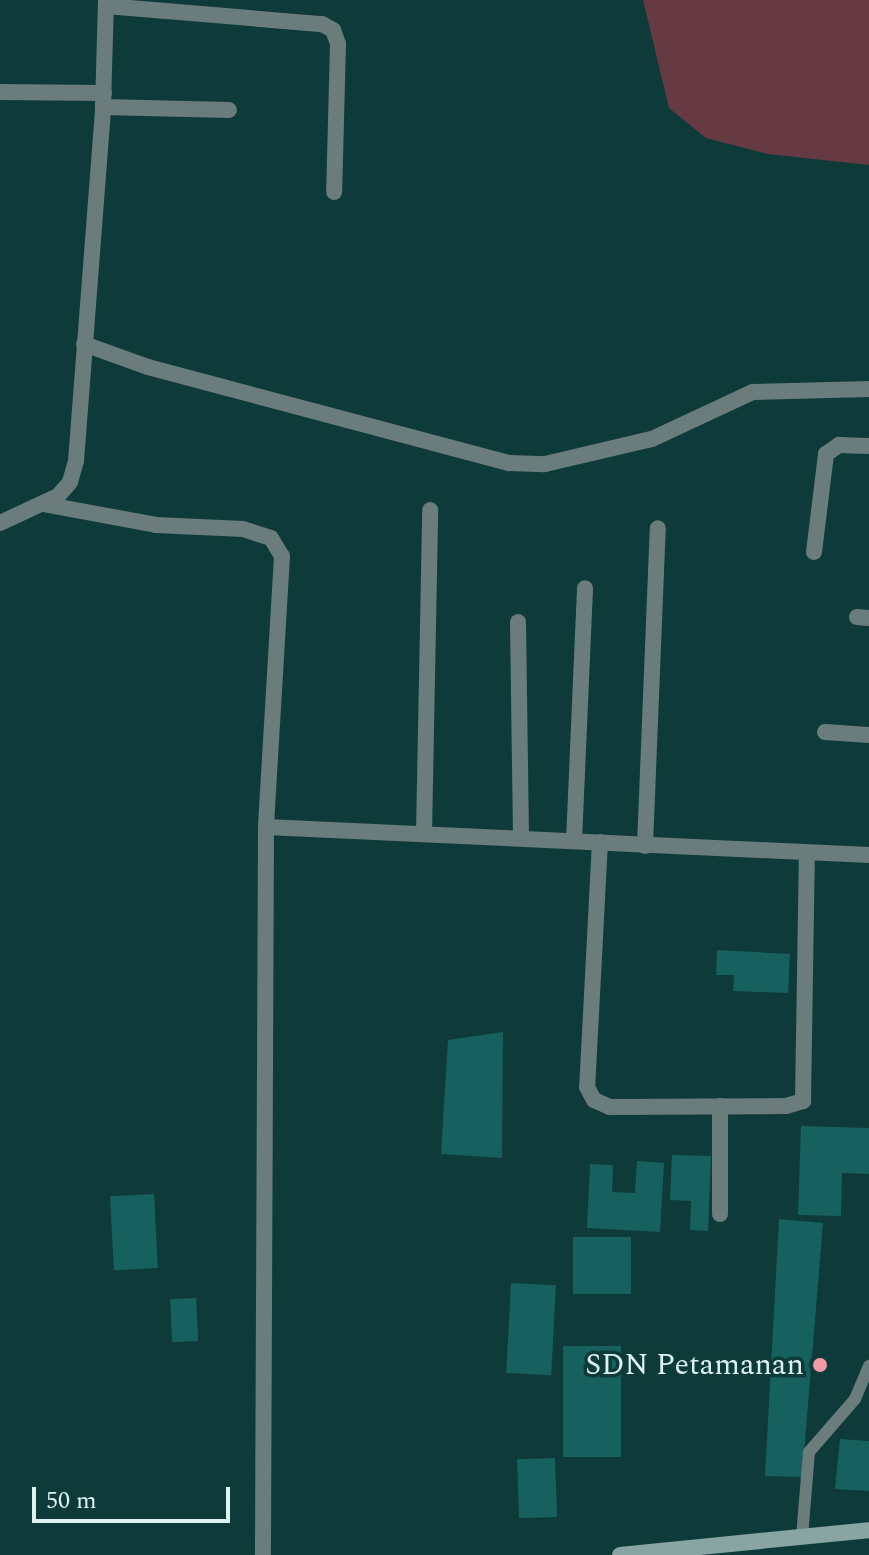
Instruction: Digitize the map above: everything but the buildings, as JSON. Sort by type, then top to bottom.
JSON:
[{"type":"main road","points":[[620,1555],[869,1530]]},
{"type":"street","points":[[0,523],[58,496],[73,471],[104,100],[106,3],[322,24],[333,30],[338,44],[334,192]]},
{"type":"street","points":[[0,92],[229,110]]},
{"type":"street","points":[[84,344],[148,367],[509,463],[596,455],[652,439],[753,392],[869,389]]},
{"type":"street","points":[[814,552],[826,454],[839,445],[869,446]]},
{"type":"street","points":[[43,504],[156,525],[243,529],[276,545],[283,566],[266,827],[263,1555]]},
{"type":"street","points":[[424,834],[430,510]]},
{"type":"street","points":[[645,846],[658,528]]},
{"type":"street","points":[[574,841],[585,588]]},
{"type":"street","points":[[518,622],[521,838]]},
{"type":"street","points":[[825,732],[869,735]]},
{"type":"street","points":[[266,827],[869,855]]},
{"type":"street","points":[[600,842],[587,1087],[594,1100],[610,1107],[720,1106],[803,1101],[807,853]]},
{"type":"street","points":[[720,1106],[720,1214]]},
{"type":"lane","points":[[802,1537],[809,1452],[855,1399],[869,1366]]},
{"type":"shaded area","points":[[643,0],[869,0],[869,165],[768,154],[706,138],[669,108]]},
{"type":"place","name":"SDN Petamanan","points":[[820,1365]]}]
